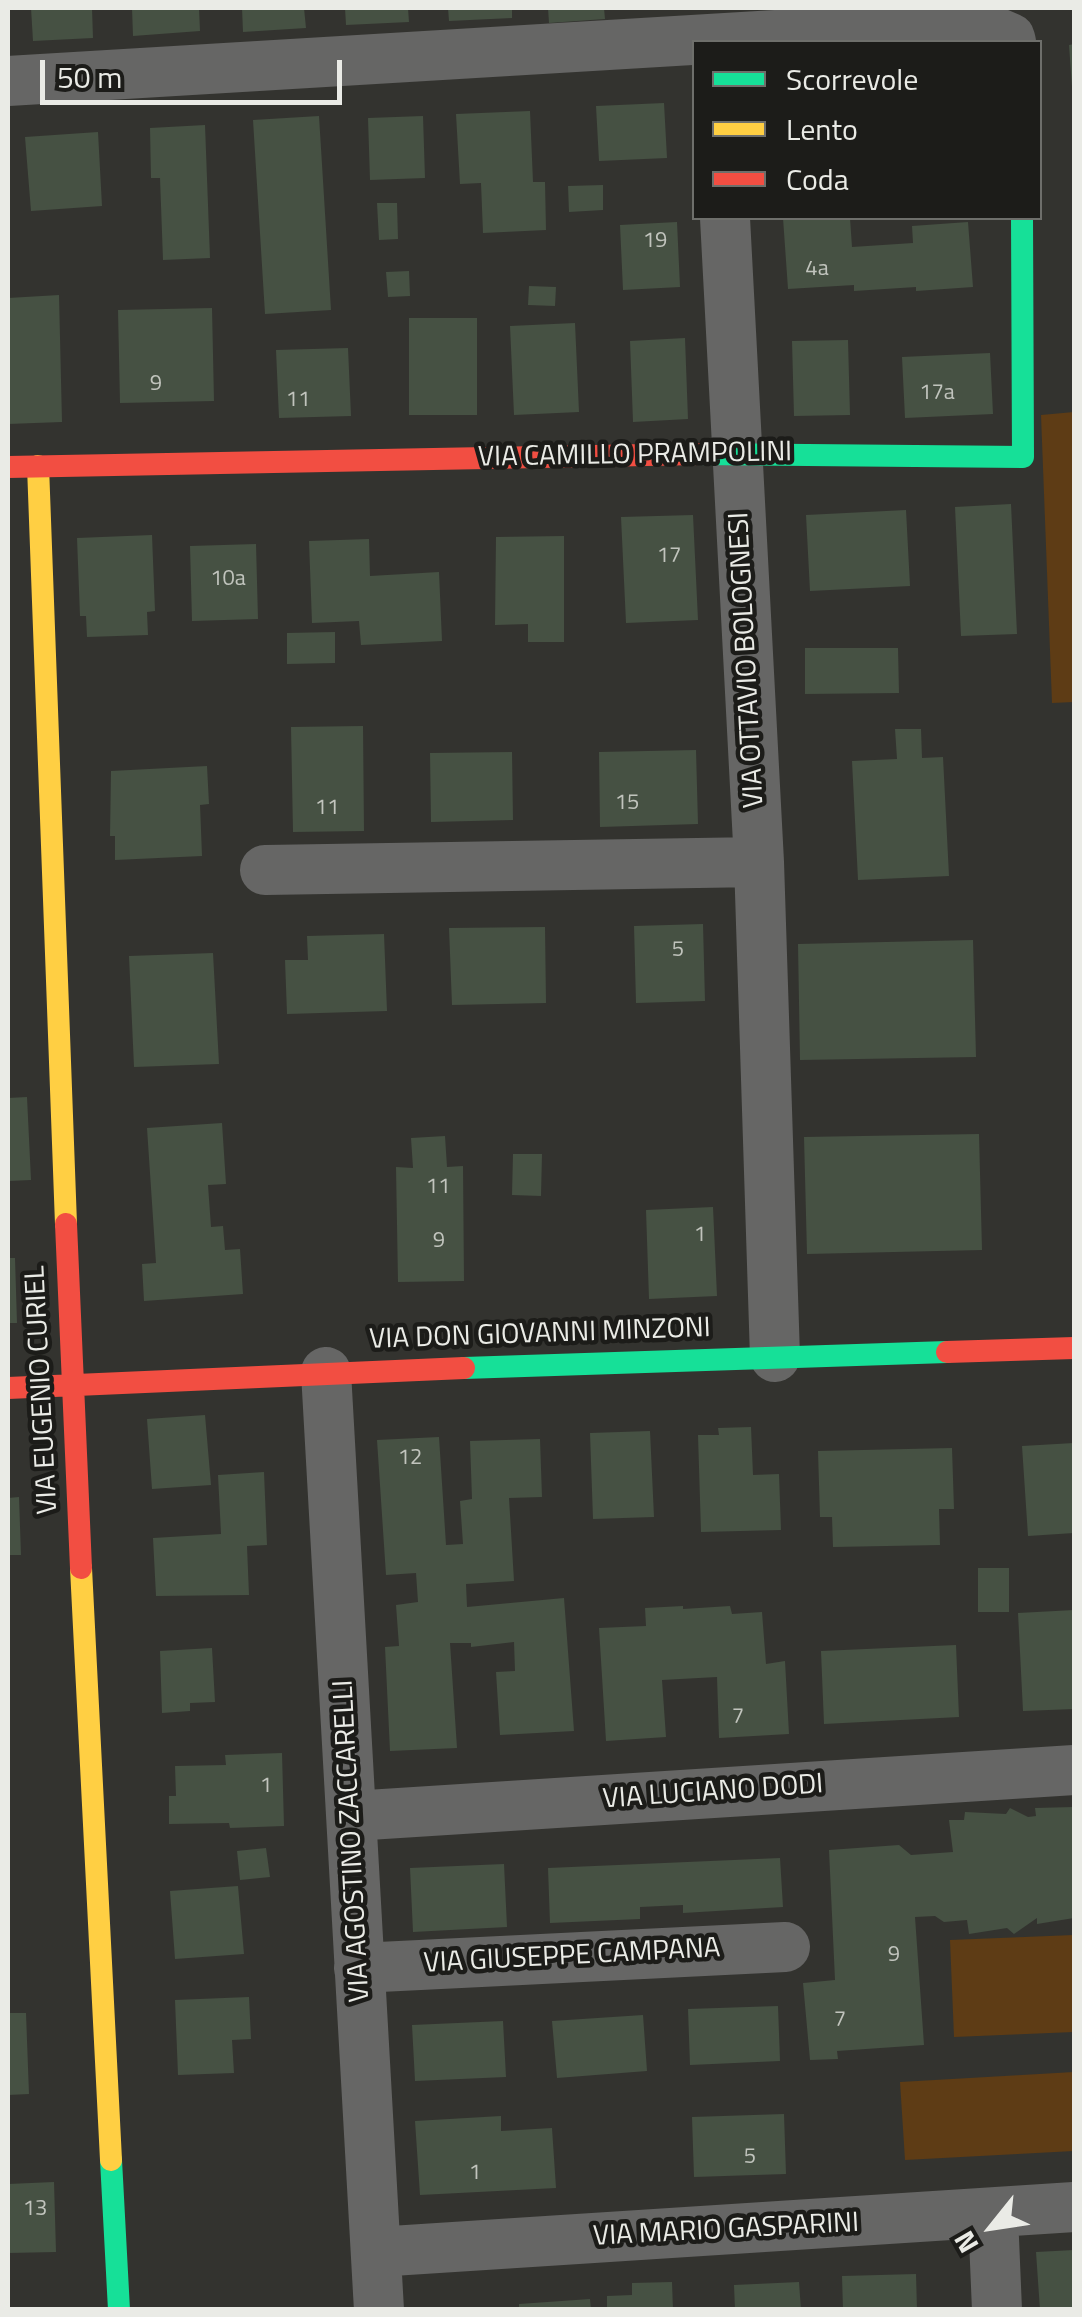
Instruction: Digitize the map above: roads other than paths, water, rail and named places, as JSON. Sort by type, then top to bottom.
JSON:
[{"type":"street","points":[[730,40],[975,23],[1011,40]]},
{"type":"street","points":[[8,82],[692,42]]},
{"type":"street","name":"VIA OTTAVIO BOLOGNESI","points":[[725,220],[758,862],[774,1357]]},
{"type":"street","name":"VIA CAMILLO PRAMPOLINI","points":[[8,468],[737,453],[1023,457],[1026,364],[1022,220]]},
{"type":"street","name":"VIA EUGENIO CURIEL","points":[[38,466],[72,1385],[119,2310]]},
{"type":"street","points":[[265,870],[758,862]]},
{"type":"street","name":"VIA DON GIOVANNI MINZONI","points":[[8,1388],[326,1372],[1074,1348]]},
{"type":"street","name":"VIA AGOSTINO ZACCARELLI","points":[[326,1372],[378,2310]]},
{"type":"street","name":"VIA LUCIANO DODI","points":[[352,1816],[1074,1770]]},
{"type":"street","name":"VIA GIUSEPPE CAMPANA","points":[[359,1968],[784,1947]]},
{"type":"street","name":"VIA MARIO GASPARINI","points":[[376,2252],[1074,2207]]},
{"type":"street","points":[[994,2215],[997,2310]]}]
